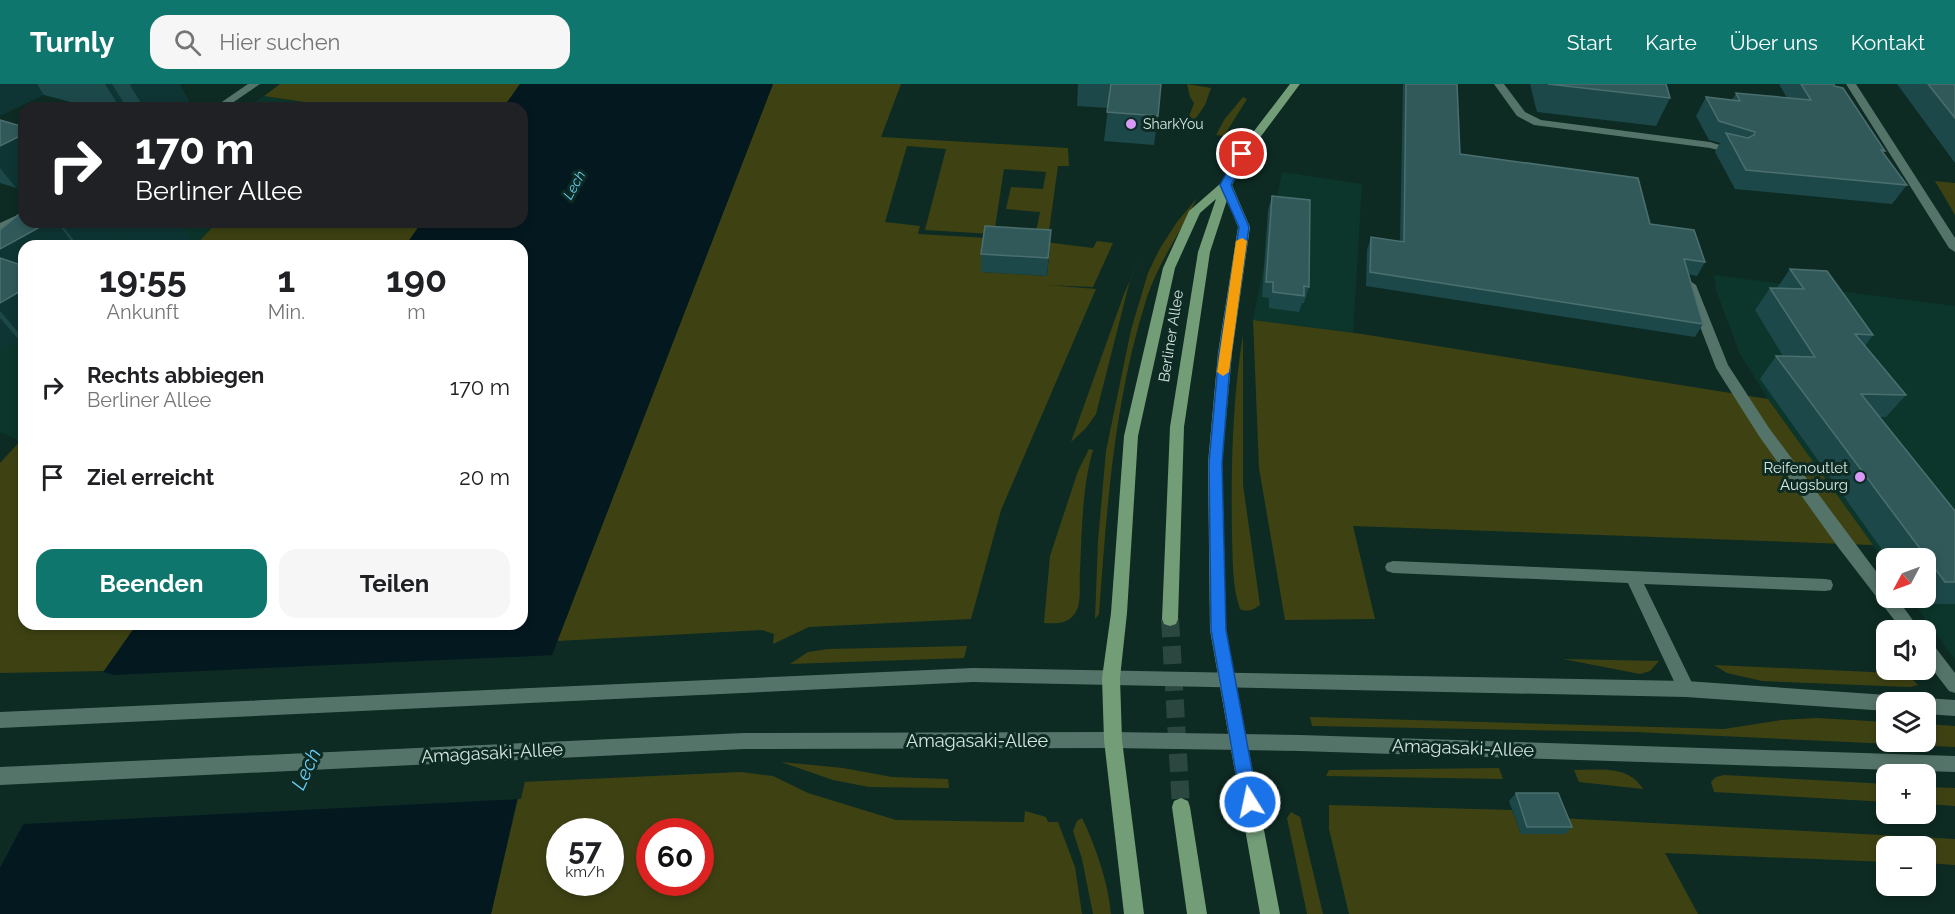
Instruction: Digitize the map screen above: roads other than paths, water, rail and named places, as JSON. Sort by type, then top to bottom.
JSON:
[{"type":"main road","points":[[227,102],[255,84]]},
{"type":"main road","name":"Berliner Allee","points":[[1170,619],[1177,427],[1204,252],[1226,185],[1242,154],[1295,84]]},
{"type":"main road","points":[[1499,84],[1521,114],[1538,123],[1710,145],[1737,152]]},
{"type":"main road","points":[[1508,84],[1510,100]]},
{"type":"main road","points":[[1851,84],[1955,248]]},
{"type":"main road","points":[[1847,103],[1865,105]]},
{"type":"main road","points":[[1887,166],[1906,168]]},
{"type":"main road","points":[[1134,914],[1113,740],[1111,678],[1118,632],[1131,436],[1169,268],[1195,211],[1226,185],[1244,227],[1225,353],[1215,463],[1218,630],[1270,914]]},
{"type":"main road","points":[[0,227],[18,218]]},
{"type":"main road","points":[[1689,282],[1721,366],[1764,432],[1904,620]]},
{"type":"main road","points":[[1393,567],[1825,585]]},
{"type":"main road","points":[[1634,577],[1686,689]]},
{"type":"main road","points":[[1936,661],[1955,686]]},
{"type":"main road","points":[[0,720],[973,675],[1686,689],[1876,702]]},
{"type":"main road","points":[[1936,707],[1955,708]]},
{"type":"main road","name":"Amagasaki-Allee","points":[[0,776],[744,741],[1113,740],[1300,743],[1955,764]]},
{"type":"main road","points":[[1181,807],[1197,914]]},
{"type":"water","name":"Lech","points":[[520,84],[773,84],[547,668],[491,914],[0,914],[0,868],[104,671],[133,630],[528,630],[528,240],[409,240],[418,228],[528,228],[528,102],[507,102]]},
{"type":"tunnel","points":[[1170,619],[1181,807]]},
{"type":"place","name":"SharkYou","points":[[1131,124]]},
{"type":"place","name":"Reifenoutlet Augsburg","points":[[1860,477]]}]
